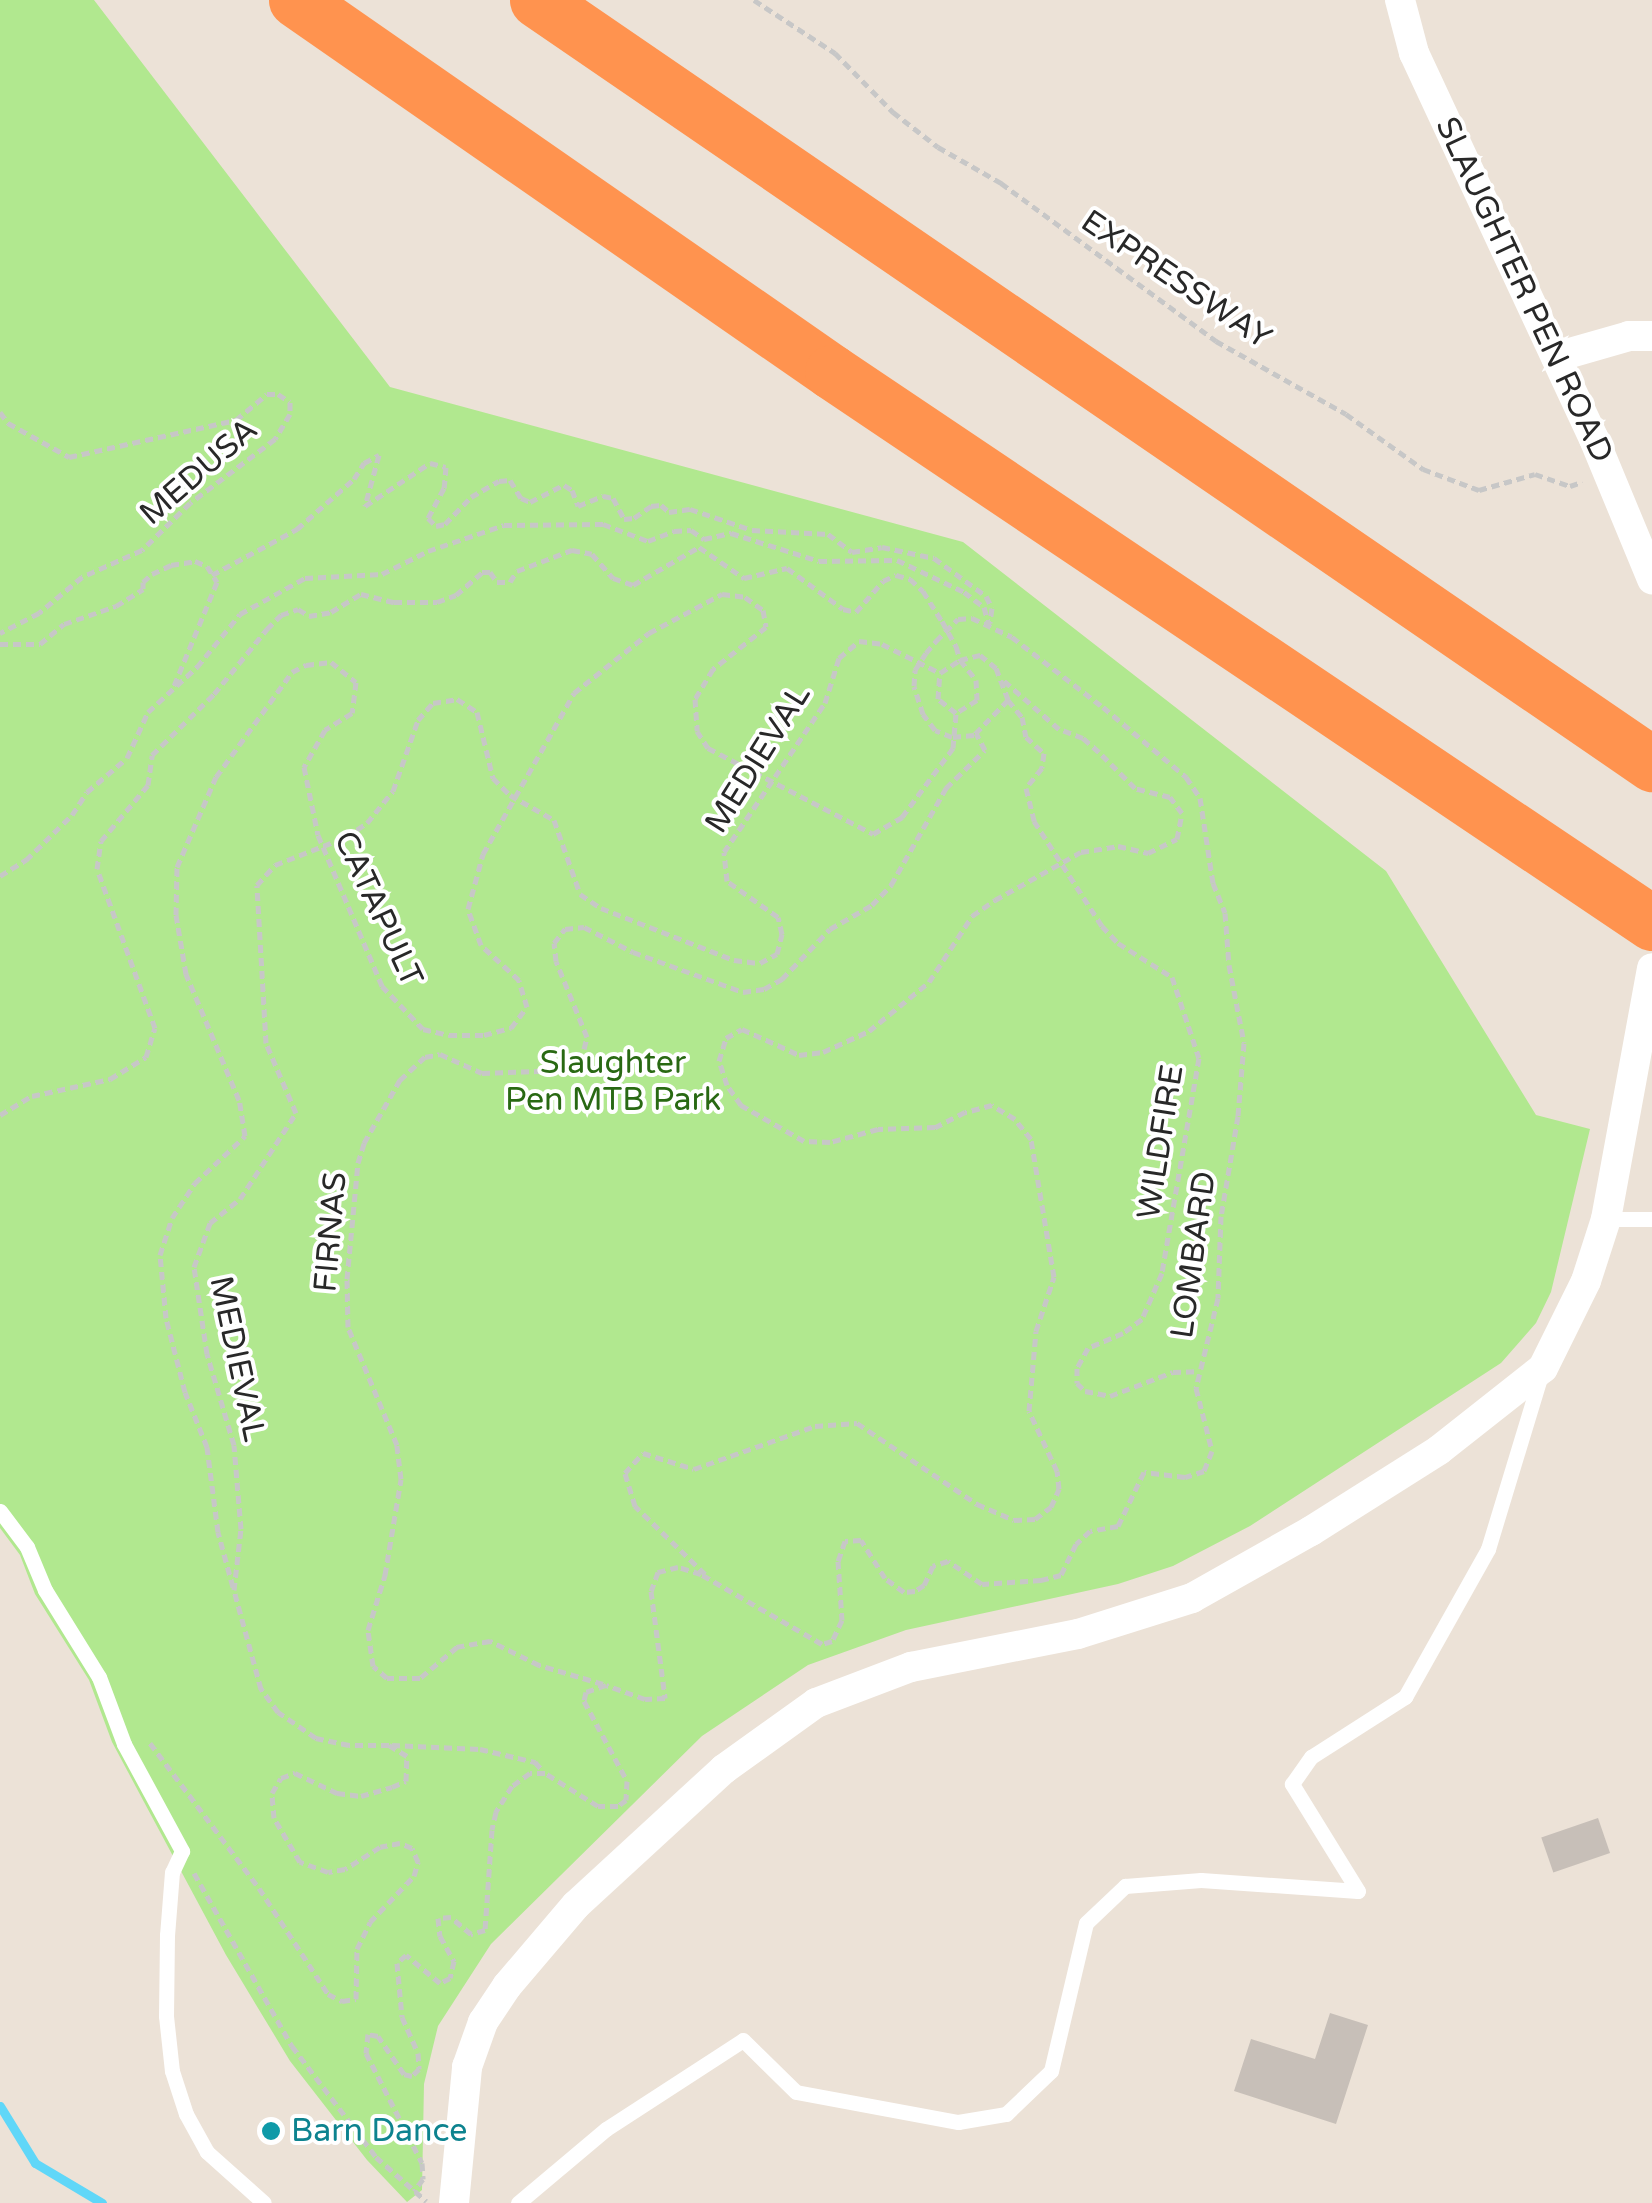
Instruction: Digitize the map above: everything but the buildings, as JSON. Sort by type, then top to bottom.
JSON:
[{"type":"highway","points":[[296,0],[832,372],[1652,923]]},
{"type":"highway","points":[[538,0],[1652,764]]},
{"type":"street","name":"SLAUGHTER PEN ROAD","points":[[1400,0],[1414,52],[1608,471],[1652,579]]},
{"type":"street","points":[[1556,357],[1629,336],[1652,336]]},
{"type":"street","points":[[454,2203],[466,2067],[483,2022],[507,1986],[576,1904],[724,1769],[816,1704],[911,1667],[1078,1634],[1192,1598],[1311,1531],[1439,1450],[1543,1368],[1586,1281],[1606,1220],[1652,968]]},
{"type":"lane","points":[[1606,1220],[1652,1219]]},
{"type":"lane","points":[[518,2203],[606,2129],[744,2040],[796,2092],[958,2122],[1006,2114],[1051,2071],[1086,1923],[1125,1886],[1202,1880],[1358,1891],[1292,1784],[1310,1757],[1405,1698],[1488,1548],[1543,1368]]},
{"type":"lane","points":[[0,1511],[27,1547],[45,1590],[99,1676],[124,1744],[182,1851],[172,1872],[167,1935],[166,2016],[172,2071],[186,2114],[208,2152],[264,2203]]},
{"type":"path","name":"EXPRESSWAY","points":[[754,0],[835,52],[893,112],[938,147],[1001,184],[1216,341],[1346,414],[1423,469],[1479,490],[1536,474],[1570,486],[1608,471]]},
{"type":"path","name":"MEDUSA","points":[[0,412],[8,423],[69,457],[236,420],[267,394],[278,394],[290,402],[290,414],[276,439],[190,503],[142,550],[82,577],[39,612],[0,633]]},
{"type":"path","points":[[212,575],[297,529],[354,479],[364,463],[379,455],[365,506],[404,485],[430,463],[446,467],[444,488],[428,518],[436,526],[445,524],[470,497],[499,481],[510,480],[520,498],[530,502],[564,485],[572,490],[578,506],[604,496],[613,498],[624,518],[634,518],[650,506],[661,505],[669,512],[690,508],[752,530],[828,534],[852,552],[882,547],[934,558],[986,596],[992,608],[989,626],[972,618],[958,618],[915,670],[914,686],[922,714],[935,730],[952,736],[976,733],[1008,700],[1000,677]]},
{"type":"path","name":"LOMBARD","points":[[172,689],[196,667],[230,623],[305,578],[382,574],[428,551],[504,525],[603,524],[648,541],[691,530],[704,540],[732,533],[819,561],[897,560],[964,592],[984,607],[989,626],[1012,636],[1196,787],[1204,809],[1213,884],[1225,913],[1229,965],[1244,1043],[1238,1116],[1221,1216],[1218,1298],[1198,1371],[1196,1397],[1212,1452],[1204,1472],[1184,1478],[1144,1472],[1118,1526],[1090,1531],[1076,1544],[1060,1575],[982,1584],[948,1561],[939,1562],[924,1585],[904,1592],[885,1578],[861,1540],[845,1540],[838,1548],[842,1620],[832,1641],[822,1644],[710,1580],[678,1567],[658,1572],[652,1580],[665,1698],[645,1700],[606,1685]]},
{"type":"path","points":[[0,1114],[32,1096],[110,1079],[146,1057],[156,1028],[97,868],[101,840],[148,785],[152,756],[214,694],[281,615],[298,608],[309,616],[330,612],[361,594],[394,602],[437,602],[456,595],[482,572],[490,572],[497,582],[510,582],[517,571],[572,550],[592,554],[613,578],[633,585],[699,547],[744,578],[787,568],[843,608],[856,612],[883,581],[896,575],[910,579],[942,621],[960,660],[976,680],[977,700],[956,713],[938,699],[940,673],[960,660],[980,656],[1059,729],[1083,738],[1135,788],[1170,797],[1182,813],[1177,839],[1148,852],[1099,846],[1060,860],[972,916],[928,982],[869,1031],[823,1052],[800,1055],[742,1029],[726,1038],[718,1061],[726,1085],[741,1105],[761,1120],[804,1141],[830,1142],[878,1129],[935,1128],[965,1112],[992,1106],[1015,1119],[1031,1139],[1054,1277],[1036,1330],[1029,1411],[1058,1471],[1059,1489],[1050,1507],[1035,1519],[1014,1520],[995,1513],[856,1423],[815,1426],[694,1469],[643,1454],[625,1473],[635,1506],[710,1580]]},
{"type":"path","points":[[0,644],[40,644],[64,624],[116,606],[143,589],[143,582],[152,574],[171,565],[194,561],[207,566],[218,582],[172,689],[148,712],[127,758],[87,792],[72,815],[26,860],[0,876]]},
{"type":"path","name":"CATAPULT","points":[[234,1590],[218,1532],[207,1446],[185,1392],[166,1318],[160,1255],[172,1218],[195,1183],[245,1136],[239,1100],[186,974],[176,915],[177,866],[216,777],[292,672],[320,662],[342,666],[356,682],[352,713],[325,730],[304,767],[318,835],[382,986],[423,1029],[449,1035],[484,1035],[511,1028],[527,1008],[519,980],[481,945],[468,909],[483,854],[574,693],[649,632],[722,594],[745,597],[763,610],[766,627],[713,669],[695,699],[697,731],[708,748],[873,834],[902,817],[953,748],[956,713]]},
{"type":"path","name":"MEDIEVAL","points":[[545,1772],[534,1762],[480,1749],[350,1745],[316,1738],[278,1712],[261,1690],[234,1590],[241,1529],[234,1445],[208,1354],[194,1267],[210,1223],[240,1199],[296,1113],[266,1043],[257,886],[275,865],[346,837],[367,823],[392,791],[418,720],[433,703],[456,699],[477,712],[493,778],[510,795],[554,820],[580,894],[602,908],[718,953],[760,963],[777,954],[782,934],[778,917],[727,881],[724,852],[825,703],[839,658],[858,642],[882,644],[905,660],[940,673]]},
{"type":"path","name":"WILDFIRE","points":[[1008,700],[1022,717],[1026,737],[1044,754],[1042,768],[1026,788],[1034,821],[1118,943],[1172,977],[1199,1058],[1199,1080],[1162,1273],[1142,1319],[1124,1333],[1088,1348],[1077,1368],[1077,1383],[1085,1391],[1110,1396],[1173,1372],[1198,1371]]},
{"type":"path","name":"FIRNAS","points":[[606,1685],[540,1664],[490,1641],[457,1647],[420,1678],[387,1678],[373,1666],[368,1630],[385,1575],[401,1479],[396,1445],[348,1326],[347,1279],[358,1163],[364,1143],[400,1080],[425,1057],[440,1054],[482,1072],[569,1070],[586,1037],[556,961],[554,943],[565,929],[584,927],[633,952],[743,992],[764,990],[782,979],[830,929],[872,905],[891,885],[946,788],[984,750],[976,733]]},
{"type":"path","points":[[414,2191],[423,2179],[422,2163],[365,2044],[374,2034],[404,2074],[412,2076],[419,2069],[418,2054],[402,2016],[397,1963],[406,1955],[440,1983],[450,1978],[454,1961],[440,1936],[438,1918],[451,1918],[472,1934],[485,1930],[496,1812],[516,1782],[530,1773],[545,1772],[598,1806],[618,1806],[626,1800],[627,1781],[584,1701],[586,1692],[606,1685]]},
{"type":"path","points":[[109,1703],[162,1755],[328,1994],[342,2000],[356,1999],[357,1949],[370,1922],[414,1876],[418,1862],[412,1848],[400,1843],[380,1847],[346,1869],[328,1872],[300,1862],[274,1818],[272,1793],[281,1778],[295,1772],[338,1792],[361,1796],[392,1787],[406,1780],[407,1756],[389,1745]]},
{"type":"path","points":[[182,1851],[292,2046],[376,2157],[428,2203]]},
{"type":"green space","name":"Slaughter Pen MTB Park","points":[[0,0],[94,0],[390,387],[963,542],[1386,871],[1536,1115],[1590,1129],[1551,1292],[1536,1323],[1501,1363],[1250,1526],[1173,1566],[1118,1584],[906,1630],[808,1665],[702,1736],[491,1944],[438,2026],[424,2084],[422,2190],[407,2202],[367,2160],[290,2061],[226,1955],[112,1742],[89,1680],[35,1594],[20,1555],[0,1528]]},
{"type":"waterway","points":[[0,2106],[35,2163],[102,2203]]},
{"type":"place","name":"Barn Dance","points":[[271,2131]]}]
